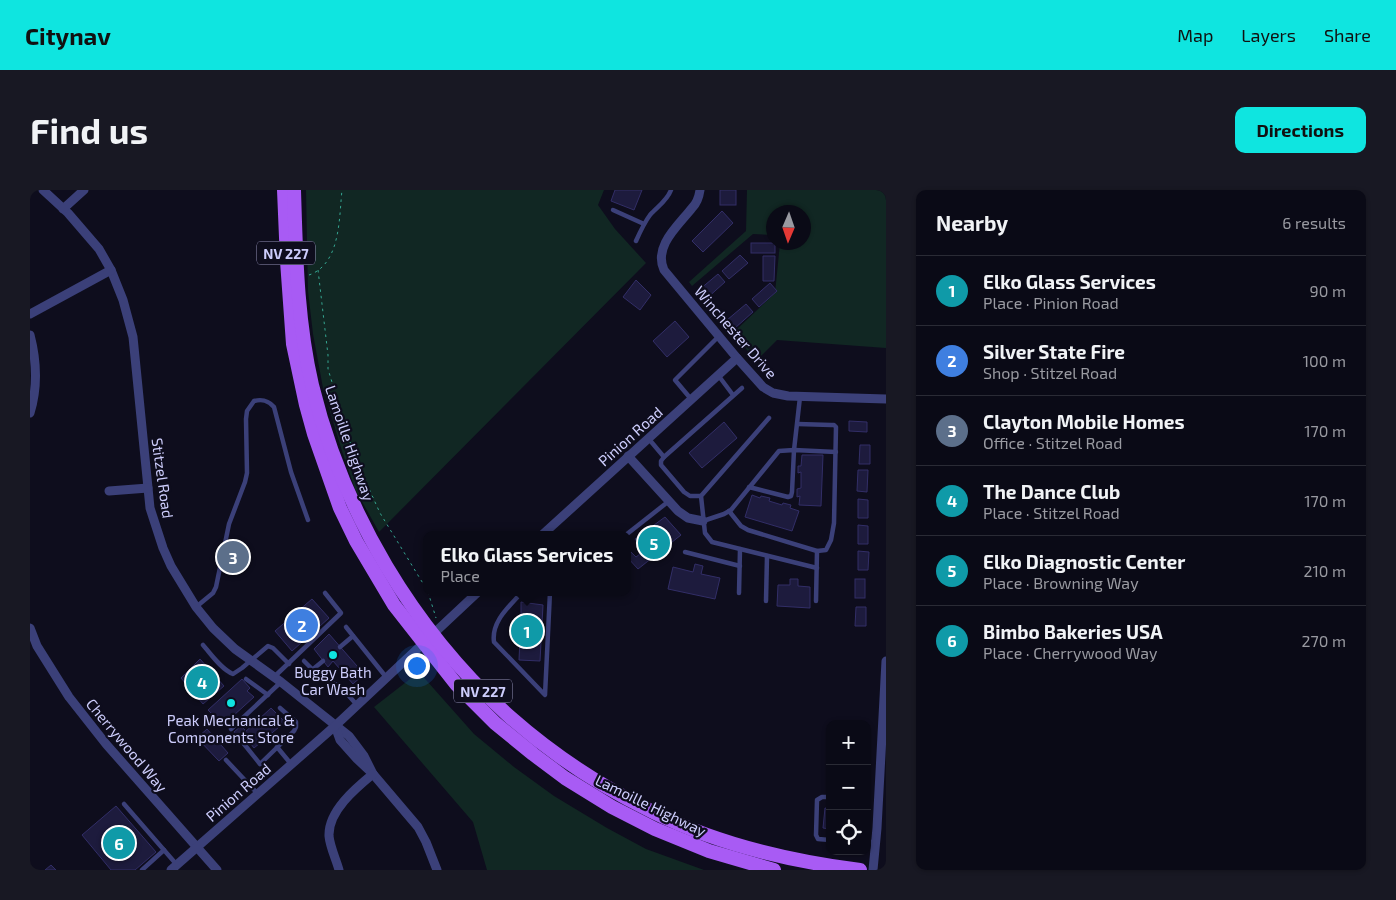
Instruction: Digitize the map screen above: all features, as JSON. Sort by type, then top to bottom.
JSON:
[{"type":"main road","name":"Lamoille Highway","points":[[284,190],[286,261],[293,344],[298,375],[314,434],[335,496],[356,541],[394,605],[512,719],[580,771],[621,795],[654,813],[727,842],[780,857],[860,870]]},
{"type":"main road","name":"Lamoille Highway","points":[[294,190],[300,316],[312,386],[328,437],[359,517],[456,684],[495,723],[533,754],[571,782],[612,807],[655,829],[709,851],[774,870]]},
{"type":"street","name":"Stitzel Road","points":[[43,190],[99,249],[111,270],[123,300],[133,337],[150,508],[171,566],[196,607],[213,628],[235,649],[252,660],[349,736],[364,756],[374,774],[418,827],[437,870]]},
{"type":"street","points":[[63,210],[84,190]]},
{"type":"street","name":"Winchester Drive","points":[[700,190],[698,200],[693,208],[672,231],[665,243],[662,264],[664,270],[737,358],[763,387],[773,393],[800,397],[886,399]]},
{"type":"street","points":[[30,314],[111,270]]},
{"type":"street","points":[[30,335],[37,377],[34,401],[30,413]]},
{"type":"street","name":"Pinion Road","points":[[546,531],[737,358]]},
{"type":"street","points":[[628,456],[678,511],[688,518],[703,522]]},
{"type":"street","points":[[109,491],[148,488]]},
{"type":"street","name":"Pinion Road","points":[[174,867],[335,726],[474,596]]},
{"type":"street","name":"Cherrywood Way","points":[[30,628],[37,646],[69,697],[106,744],[217,870]]},
{"type":"street","points":[[873,870],[872,842],[884,736],[886,661]]},
{"type":"street","points":[[340,870],[329,838],[333,818],[343,802],[360,784],[374,774]]},
{"type":"lane","points":[[636,241],[649,216],[664,201],[671,190]]},
{"type":"lane","points":[[613,210],[644,224]]},
{"type":"lane","points":[[691,399],[675,380],[720,336]]},
{"type":"lane","points":[[718,375],[733,395]]},
{"type":"lane","points":[[701,496],[690,496],[684,492],[661,465],[661,461],[742,388]]},
{"type":"lane","points":[[749,487],[788,497],[791,496],[800,397]]},
{"type":"lane","points":[[196,607],[213,593],[216,587],[224,542],[247,473],[246,419],[248,411],[254,402],[264,400],[274,407],[291,472],[308,520]]},
{"type":"lane","points":[[769,418],[701,496],[705,533],[712,542],[816,568]]},
{"type":"lane","points":[[729,511],[748,530],[817,550],[826,550],[832,534],[837,430],[834,425],[798,424]]},
{"type":"lane","points":[[648,438],[664,457]]},
{"type":"lane","points":[[703,522],[729,511],[777,453],[783,450],[836,452]]},
{"type":"lane","points":[[631,531],[669,500]]},
{"type":"lane","points":[[739,593],[740,549]]},
{"type":"lane","points":[[816,601],[817,550]]},
{"type":"lane","points":[[685,552],[740,566]]},
{"type":"lane","points":[[766,601],[767,556]]},
{"type":"lane","points":[[231,729],[268,695],[289,664],[341,613],[325,594]]},
{"type":"lane","points":[[518,596],[500,616],[495,628],[494,642],[545,695],[550,596]]},
{"type":"lane","points":[[346,627],[386,677]]},
{"type":"lane","points":[[340,646],[353,636]]},
{"type":"lane","points":[[203,645],[230,673],[235,673],[266,647],[271,646],[289,664]]},
{"type":"lane","points":[[304,661],[322,679],[340,686],[357,705]]},
{"type":"lane","points":[[312,670],[323,661]]},
{"type":"lane","points":[[246,679],[268,695]]},
{"type":"lane","points":[[244,744],[260,764],[294,731],[296,722],[280,708]]},
{"type":"lane","points":[[277,747],[291,764]]},
{"type":"lane","points":[[226,760],[257,793]]},
{"type":"lane","points":[[826,798],[822,797],[817,800],[816,835],[818,839],[826,840]]},
{"type":"lane","points":[[124,804],[164,850],[174,867]]},
{"type":"lane","points":[[142,870],[164,850]]},
{"type":"path","points":[[298,278],[314,273],[328,258],[336,240],[342,190]]},
{"type":"path","points":[[318,270],[329,372],[346,430],[374,501],[423,583]]},
{"type":"path","points":[[429,596],[436,617]]},
{"type":"green space","points":[[306,190],[604,190],[598,205],[615,229],[646,263],[379,532],[355,489],[323,388],[313,334],[308,291]]},
{"type":"green space","points":[[747,190],[886,190],[886,348],[777,340],[756,361],[733,333],[775,293],[779,250],[811,250],[811,205],[766,205],[766,235],[753,234],[692,286],[689,282],[746,231]]},
{"type":"green space","points":[[419,672],[474,734],[514,767],[554,796],[646,849],[704,870],[487,870],[473,822],[374,707]]},
{"type":"building","points":[[615,190],[642,190],[634,210],[611,201]]},
{"type":"building","points":[[720,190],[736,190],[736,205],[720,205]]},
{"type":"building","points":[[722,211],[733,223],[703,252],[692,241]]},
{"type":"building","points":[[751,243],[766,243],[766,250],[775,250],[775,253],[751,253]]},
{"type":"building","points":[[740,255],[748,263],[729,279],[722,271]]},
{"type":"building","points":[[763,256],[775,256],[774,281],[763,281]]},
{"type":"building","points":[[718,274],[725,282],[706,299],[699,290]]},
{"type":"building","points":[[636,280],[651,295],[640,310],[623,297]]},
{"type":"building","points":[[770,283],[777,291],[759,307],[752,299]]},
{"type":"building","points":[[746,304],[753,312],[735,328],[727,320]]},
{"type":"building","points":[[675,321],[689,337],[667,357],[653,341]]},
{"type":"building","points":[[849,421],[867,422],[867,432],[849,431]]},
{"type":"building","points":[[724,422],[737,438],[702,468],[689,453]]},
{"type":"building","points":[[860,445],[870,445],[870,464],[859,464]]},
{"type":"building","points":[[802,455],[823,455],[821,506],[799,505],[800,496],[797,497],[797,489],[801,488],[801,472],[798,473],[798,466],[801,466]]},
{"type":"building","points":[[858,470],[868,470],[867,492],[857,491]]},
{"type":"building","points":[[752,495],[760,498],[761,496],[770,498],[769,501],[782,505],[783,503],[791,505],[790,508],[799,511],[792,531],[745,517]]},
{"type":"building","points":[[858,499],[868,500],[868,518],[858,518]]},
{"type":"building","points":[[665,517],[681,535],[638,569],[631,561],[631,552],[636,557],[644,551],[635,539]]},
{"type":"building","points":[[858,525],[868,526],[868,544],[858,544]]},
{"type":"building","points":[[233,547],[246,563],[237,571],[225,562],[227,560],[223,555]]},
{"type":"building","points":[[858,551],[869,552],[868,570],[858,570]]},
{"type":"building","points":[[695,564],[703,566],[701,574],[720,578],[715,599],[668,589],[673,567],[693,572]]},
{"type":"building","points":[[790,579],[798,579],[798,586],[810,587],[810,608],[777,606],[778,585],[790,585]]},
{"type":"building","points":[[855,579],[865,579],[865,598],[855,598]]},
{"type":"building","points":[[312,599],[329,618],[292,651],[275,631]]},
{"type":"building","points":[[521,602],[543,605],[540,661],[519,660],[520,638],[512,638],[513,624],[521,624]]},
{"type":"building","points":[[856,607],[866,607],[866,626],[855,626]]},
{"type":"building","name":"Buggy Bath Car Wash","points":[[329,634],[364,674],[353,684],[333,661],[328,667],[314,649]]},
{"type":"building","points":[[200,659],[224,686],[203,704],[181,678]]},
{"type":"building","name":"Peak Mechanical & Components Store","points":[[242,679],[250,688],[247,691],[254,697],[223,725],[208,710]]},
{"type":"building","points":[[271,708],[285,722],[254,748],[243,734]]},
{"type":"building","points":[[241,726],[245,730],[238,737],[234,732]]},
{"type":"building","points":[[207,729],[228,753],[219,761],[197,738]]},
{"type":"building","points":[[116,806],[156,852],[135,870],[111,870],[82,835]]},
{"type":"building","points":[[825,808],[826,828],[823,828]]},
{"type":"building","points":[[51,865],[56,870],[45,870]]},
{"type":"place","name":"Elko Diagnostic Center","points":[[654,543]]},
{"type":"place","name":"Clayton Mobile Homes","points":[[233,557]]},
{"type":"place","name":"Silver State Fire","points":[[302,625]]},
{"type":"place","name":"Elko Glass Services","points":[[527,631]]},
{"type":"place","name":"Buggy Bath Car Wash","points":[[333,655]]},
{"type":"place","name":"The Dance Club","points":[[202,682]]},
{"type":"place","name":"Peak Mechanical & Components Store","points":[[231,703]]},
{"type":"place","name":"Bimbo Bakeries USA","points":[[119,843]]}]
